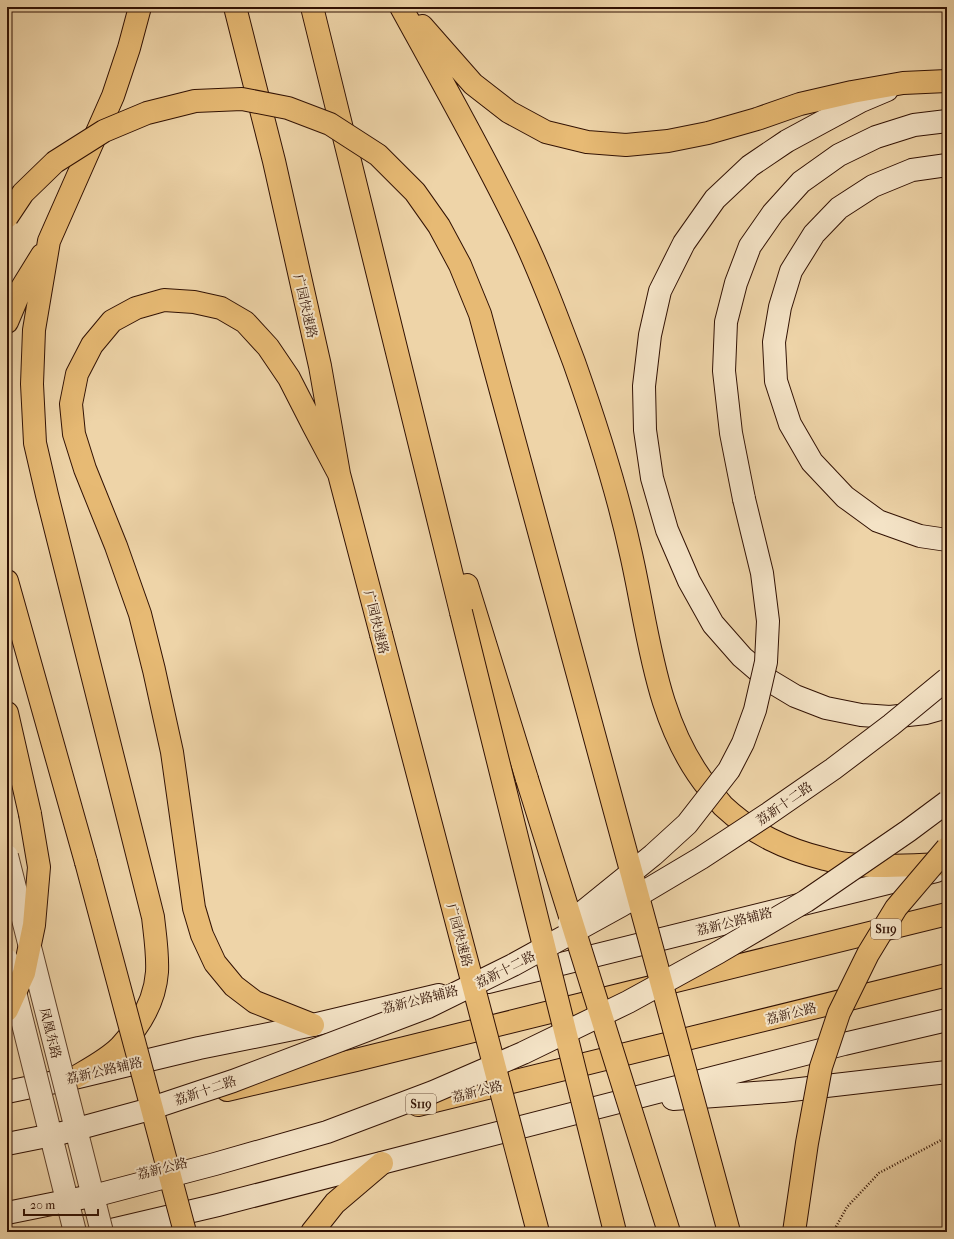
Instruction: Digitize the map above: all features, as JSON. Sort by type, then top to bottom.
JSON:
[{"type":"main road","points":[[7,322],[21,289],[49,241],[113,96],[129,48],[140,7]]},
{"type":"main road","name":"广园快速路","points":[[235,7],[281,191],[320,366],[339,474],[538,1232]]},
{"type":"main road","points":[[312,7],[615,1232]]},
{"type":"main road","points":[[403,7],[473,84],[509,112],[546,132],[587,142],[626,145],[668,141],[708,133],[750,122],[800,104],[852,92],[902,82],[947,81]]},
{"type":"main road","points":[[403,7],[520,229],[548,294],[574,364],[616,492],[632,554],[652,656],[664,704],[680,745],[698,775],[721,804],[743,823],[773,842],[807,854],[845,864],[897,866],[947,864]]},
{"type":"main road","points":[[902,82],[861,101],[787,142],[750,166],[715,199],[684,243],[660,290],[650,335],[644,386],[645,430],[652,478],[667,530],[689,581],[713,624],[742,657],[770,681],[795,696],[826,708],[861,716],[890,717],[926,713],[947,707]]},
{"type":"main road","points":[[7,217],[23,193],[55,162],[104,131],[146,113],[195,101],[242,99],[288,108],[330,124],[378,155],[415,192],[438,226],[460,266],[480,314],[729,1232]]},
{"type":"main road","points":[[513,965],[595,903],[654,855],[687,824],[729,770],[743,743],[755,710],[766,662],[768,621],[762,573],[744,499],[731,433],[724,371],[726,322],[736,283],[750,246],[773,213],[801,182],[839,155],[876,137],[914,126],[947,121]]},
{"type":"main road","points":[[947,165],[912,170],[873,186],[840,208],[814,234],[791,271],[780,306],[774,342],[776,380],[790,424],[812,462],[845,497],[878,521],[920,536],[947,540]]},
{"type":"main road","points":[[49,241],[34,330],[32,384],[35,443],[153,917],[157,972],[151,1000],[140,1022],[119,1048],[74,1078]]},
{"type":"main road","points":[[314,1025],[255,1002],[234,986],[215,963],[202,935],[194,908],[172,752],[140,614],[116,546],[85,469],[74,434],[71,404],[77,374],[92,345],[112,321],[136,308],[164,300],[194,302],[222,308],[245,322],[268,347],[289,378],[339,474]]},
{"type":"main road","points":[[412,414],[460,560],[669,1232]]},
{"type":"main road","points":[[7,581],[86,862],[185,1232]]},
{"type":"main road","name":"荔新十二路","points":[[7,1144],[62,1133],[143,1111],[233,1081],[428,1007],[513,965],[622,906],[701,858],[768,814],[845,760],[947,679]]},
{"type":"main road","points":[[7,713],[30,814],[39,867],[34,925],[24,973],[7,1010]]},
{"type":"main road","points":[[7,1213],[101,1194],[215,1164],[327,1132],[426,1095],[523,1053],[628,1002],[719,952],[806,901],[908,831],[947,802]]},
{"type":"main road","points":[[794,1232],[807,1143],[822,1067],[839,1013],[868,954],[896,908],[947,848]]},
{"type":"main road","name":"凤凰东路","points":[[7,856],[102,1232]]},
{"type":"main road","name":"荔新公路辅路","points":[[7,1092],[74,1078],[199,1048],[314,1025],[399,1005],[947,868]]},
{"type":"main road","name":"S119","points":[[7,1133],[244,1087],[947,914]]},
{"type":"main road","name":"凤凰东路","points":[[7,960],[75,1232]]},
{"type":"main road","name":"荔新公路","points":[[7,1208],[150,1171],[947,975]]},
{"type":"main road","points":[[102,1232],[218,1204],[844,1044],[947,1020]]},
{"type":"main road","points":[[616,1103],[783,1091],[947,1072]]},
{"type":"main road","points":[[312,1232],[335,1203],[382,1162]]},
{"type":"path","points":[[833,1232],[847,1207],[879,1173],[947,1137]]}]
